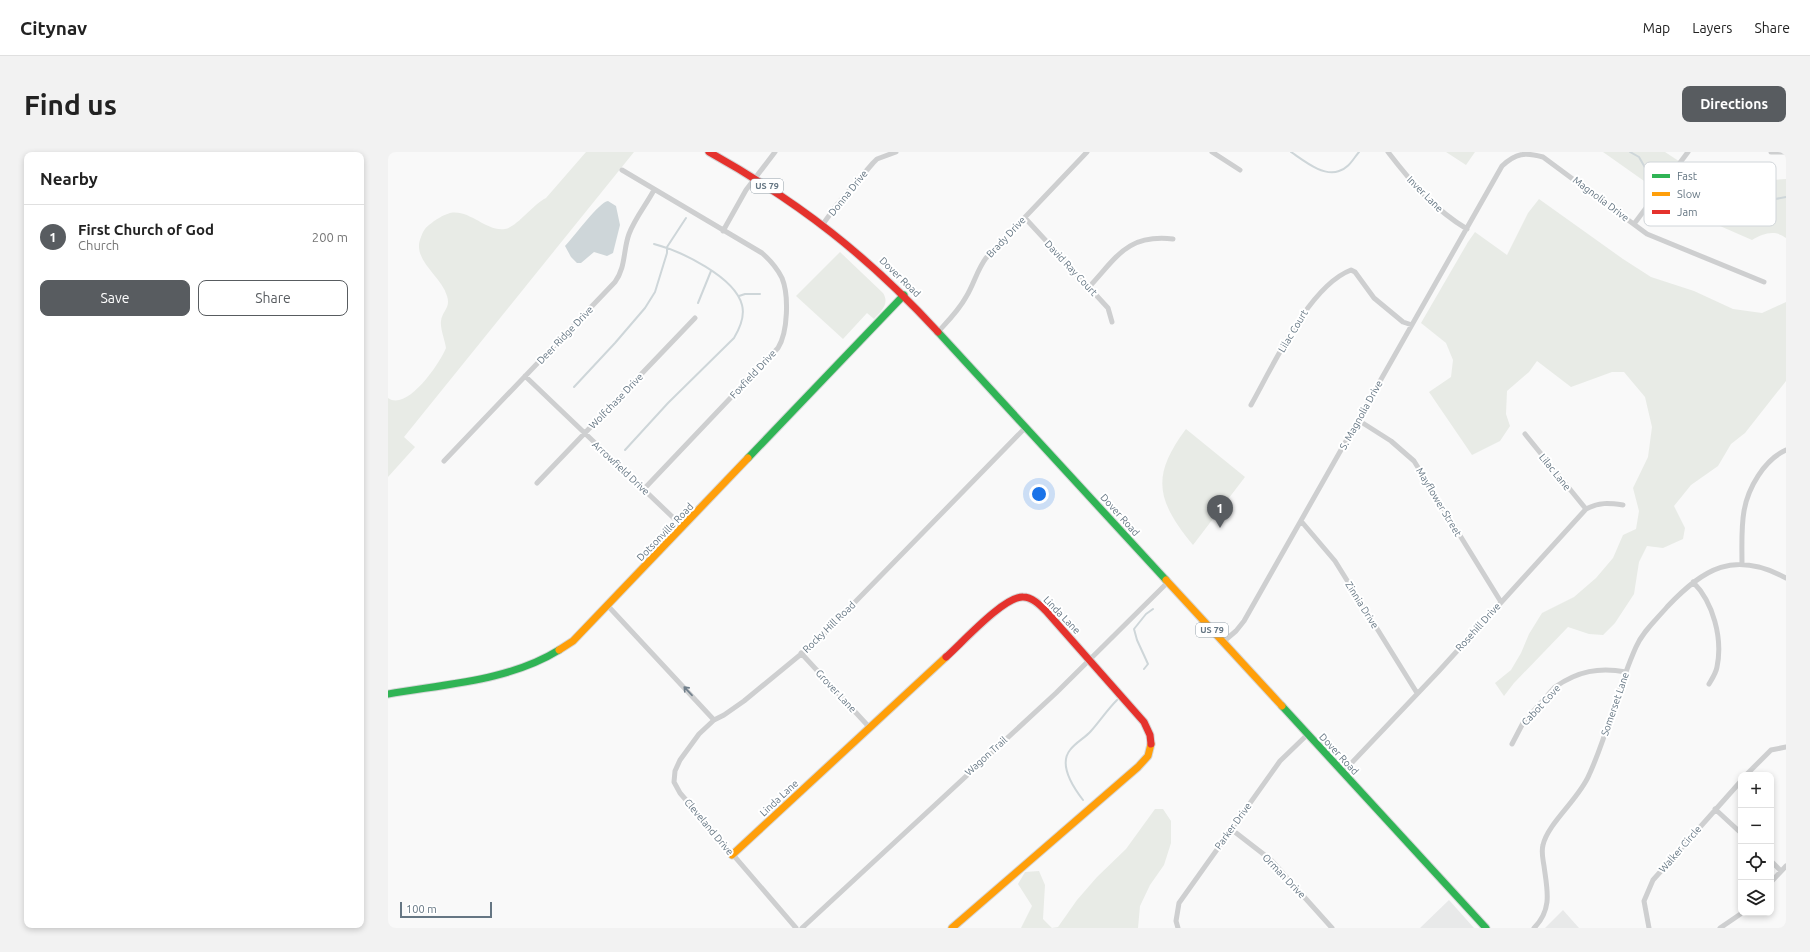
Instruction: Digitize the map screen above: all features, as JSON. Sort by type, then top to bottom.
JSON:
[{"type":"main road","name":"Dover Road","points":[[708,152],[754,178],[823,224],[866,259],[904,295],[1486,928]]},
{"type":"main road","name":"Dotsonville Road","points":[[388,694],[504,674],[541,661],[573,642],[904,295]]},
{"type":"main road","name":"Linda Lane","points":[[732,855],[998,609],[1014,598],[1026,597],[1039,604],[1090,659],[1144,722],[1152,742],[1152,746],[1148,755],[1136,769],[952,928]]},
{"type":"street","points":[[723,231],[746,190],[775,152]]},
{"type":"street","name":"Donna Drive","points":[[823,224],[836,206],[877,159],[896,152]]},
{"type":"street","name":"Brady Drive","points":[[938,332],[964,301],[984,261],[1086,152]]},
{"type":"street","points":[[1212,152],[1240,170]]},
{"type":"street","name":"Inver Lane","points":[[1388,152],[1406,175],[1429,200],[1440,210],[1467,229]]},
{"type":"street","points":[[1680,162],[1688,152]]},
{"type":"street","points":[[1771,152],[1784,152]]},
{"type":"street","name":"Magnolia Drive","points":[[1493,183],[1502,166],[1514,156],[1522,154],[1535,154],[1550,161],[1655,239],[1764,282]]},
{"type":"street","name":"Foxfield Drive","points":[[622,170],[762,254],[776,267],[784,283],[785,291],[786,322],[784,336],[781,343],[772,355],[644,489]]},
{"type":"street","name":"S. Magnolia Drive","points":[[1223,642],[1236,631],[1244,621],[1493,183]]},
{"type":"street","name":"Deer Ridge Drive","points":[[444,461],[610,288],[618,277],[623,265],[628,235],[654,190]]},
{"type":"street","points":[[1634,224],[1644,210]]},
{"type":"street","name":"David Ray Court","points":[[1025,218],[1108,308],[1112,322]]},
{"type":"street","points":[[1088,286],[1122,251],[1133,243],[1149,238],[1173,239]]},
{"type":"street","name":"Lilac Court","points":[[1251,405],[1308,306],[1334,279],[1342,273],[1351,270],[1360,276],[1374,298],[1403,322],[1412,324]]},
{"type":"street","name":"Wolfchase Drive","points":[[537,483],[695,318]]},
{"type":"street","name":"Arrowfield Drive","points":[[525,376],[683,527]]},
{"type":"street","name":"Mayflower Street","points":[[1358,420],[1392,441],[1414,461],[1500,602]]},
{"type":"street","name":"Rocky Hill Road","points":[[714,720],[744,701],[817,641],[1026,427]]},
{"type":"street","name":"Lilac Lane","points":[[1525,434],[1586,509]]},
{"type":"street","points":[[1742,564],[1743,517],[1746,502],[1762,469],[1773,458],[1786,450]]},
{"type":"street","name":"Rosehill Drive","points":[[1342,772],[1418,693],[1586,509],[1596,504],[1606,503],[1623,505]]},
{"type":"street","name":"Zinnia Drive","points":[[1301,521],[1335,561],[1418,693]]},
{"type":"street","name":"Somerset Lane","points":[[1534,928],[1546,912],[1548,903],[1542,846],[1551,829],[1576,798],[1587,781],[1626,672],[1643,634],[1693,582],[1710,572],[1742,564],[1761,567],[1786,578]]},
{"type":"street","name":"Wagon Trail","points":[[802,928],[1056,693],[1168,582]]},
{"type":"street","points":[[1693,582],[1705,597],[1715,622],[1718,660],[1717,669],[1709,684]]},
{"type":"street","points":[[608,606],[714,720]]},
{"type":"street","name":"Grover Lane","points":[[801,653],[870,728]]},
{"type":"street","name":"Cabot Cove","points":[[1512,744],[1523,723],[1562,682],[1580,673],[1611,670],[1626,672]]},
{"type":"street","name":"Cleveland Drive","points":[[714,720],[699,734],[680,760],[675,771],[674,782],[680,793],[796,928]]},
{"type":"street","name":"Parker Drive","points":[[1178,928],[1176,921],[1179,903],[1280,761],[1308,734]]},
{"type":"street","points":[[1749,772],[1771,750],[1786,747]]},
{"type":"street","name":"Walker Circle","points":[[1649,928],[1644,908],[1644,901],[1648,889],[1656,877],[1738,784]]},
{"type":"street","points":[[1715,809],[1738,830]]},
{"type":"street","name":"Orman Drive","points":[[1231,829],[1271,860],[1332,928]]},
{"type":"street","points":[[1774,864],[1781,871]]},
{"type":"street","points":[[1773,880],[1786,866]]},
{"type":"street","points":[[1720,928],[1738,916]]},
{"type":"shaded area","points":[[586,152],[634,152],[404,437],[415,447],[388,477],[388,398],[396,400],[404,398],[413,392],[430,374],[446,348],[441,321],[448,304],[447,296],[444,288],[423,260],[420,253],[419,245],[421,237],[427,226],[442,216],[450,213],[457,213],[464,214],[498,229],[510,227],[546,198]]},
{"type":"shaded area","points":[[1446,152],[1475,152],[1466,165]]},
{"type":"shaded area","points":[[1603,152],[1665,152],[1680,162],[1644,162],[1644,181]]},
{"type":"shaded area","points":[[1786,179],[1786,238],[1782,235],[1769,233],[1752,240],[1720,226],[1776,226],[1776,180]]},
{"type":"shaded area","points":[[1539,199],[1623,259],[1651,277],[1694,291],[1733,309],[1762,313],[1786,302],[1786,381],[1745,433],[1731,444],[1718,466],[1691,485],[1674,506],[1685,528],[1683,539],[1663,548],[1647,546],[1639,562],[1634,594],[1615,623],[1603,635],[1589,634],[1568,627],[1514,683],[1504,696],[1495,683],[1511,670],[1521,653],[1529,634],[1542,613],[1574,597],[1596,578],[1613,558],[1623,535],[1636,529],[1639,511],[1633,488],[1648,457],[1652,427],[1645,397],[1624,372],[1612,372],[1571,387],[1537,361],[1529,372],[1507,391],[1506,414],[1510,426],[1500,441],[1472,455],[1429,392],[1451,377],[1453,360],[1446,343],[1421,323],[1475,232],[1507,255],[1528,213]]},
{"type":"shaded area","points":[[608,201],[616,206],[620,225],[613,253],[607,256],[594,252],[581,263],[577,263],[571,257],[565,246],[593,213]]},
{"type":"shaded area","points":[[840,252],[883,293],[886,301],[882,310],[874,319],[867,313],[843,339],[796,296]]},
{"type":"shaded area","points":[[1186,429],[1245,477],[1193,545],[1171,514],[1165,501],[1162,488],[1163,474],[1167,461]]},
{"type":"shaded area","points":[[1155,809],[1163,809],[1171,821],[1171,843],[1164,865],[1150,885],[1140,906],[1138,928],[1052,928],[1058,927],[1077,900],[1097,877],[1126,849]]},
{"type":"shaded area","points":[[1039,871],[1045,885],[1043,919],[1052,928],[1021,928],[1032,906],[1018,884],[1025,872]]},
{"type":"shaded area","points":[[1449,900],[1474,928],[1420,928]]},
{"type":"shaded area","points":[[1563,910],[1579,928],[1545,928]]},
{"type":"waterway","points":[[1291,152],[1307,163],[1326,172],[1339,171],[1346,168],[1359,152]]},
{"type":"waterway","points":[[1630,152],[1639,157],[1644,166]]},
{"type":"waterway","points":[[1776,199],[1786,197]]},
{"type":"waterway","points":[[574,387],[645,308],[655,292],[667,253],[667,247],[686,218]]},
{"type":"waterway","points":[[625,450],[668,403],[734,338],[742,318],[743,309],[737,295],[718,275],[692,259],[665,247],[654,244]]},
{"type":"waterway","points":[[698,303],[711,271]]},
{"type":"waterway","points":[[739,296],[745,294],[760,294]]},
{"type":"waterway","points":[[1144,669],[1148,664],[1137,640],[1134,629],[1146,614],[1153,609]]},
{"type":"waterway","points":[[1083,800],[1068,776],[1066,769],[1067,756],[1072,747],[1091,731],[1117,700]]},
{"type":"traffic: fast","points":[[748,458],[904,295]]},
{"type":"traffic: fast","points":[[938,332],[1166,580]]},
{"type":"traffic: fast","points":[[388,694],[454,684],[498,675],[519,669],[559,650]]},
{"type":"traffic: fast","points":[[1282,706],[1486,928]]},
{"type":"traffic: slow","points":[[559,650],[573,641],[748,458]]},
{"type":"traffic: slow","points":[[1166,580],[1282,706]]},
{"type":"traffic: slow","points":[[732,855],[946,657]]},
{"type":"traffic: slow","points":[[952,928],[1138,767],[1148,756],[1151,744]]},
{"type":"traffic: jam","points":[[709,152],[773,191],[831,232],[859,255],[912,304],[938,332]]},
{"type":"traffic: jam","points":[[946,657],[994,612],[1005,604],[1023,597],[1030,598],[1046,611],[1144,722],[1150,735],[1151,744]]},
{"type":"place","name":"First Church of God","points":[[1220,528]]}]
